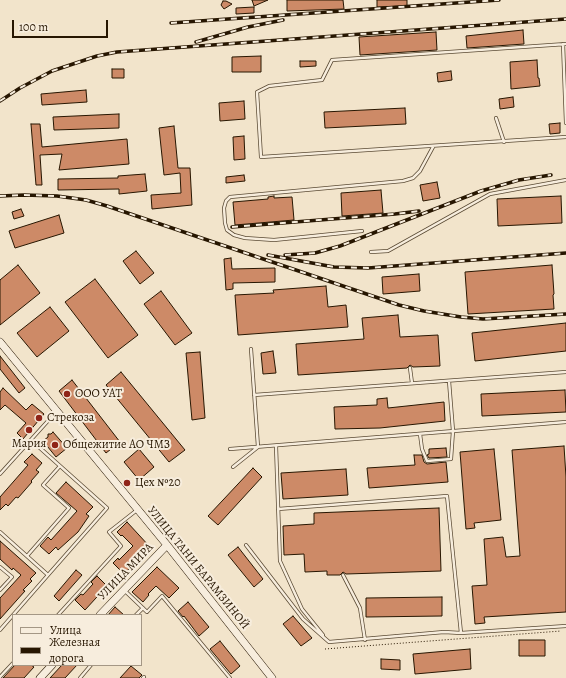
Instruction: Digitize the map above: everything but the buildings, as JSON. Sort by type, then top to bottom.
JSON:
[{"type":"street","name":"УЛИЦА ТАНИ БАРАМЗИНОЙ","points":[[0,342],[138,509],[272,678]]},
{"type":"street","name":"УЛИЦА МИРА","points":[[101,614],[167,545]]},
{"type":"street","points":[[40,678],[51,666]]},
{"type":"lane","points":[[566,123],[564,44],[332,60],[322,80],[269,86],[257,92],[261,157],[566,137]]},
{"type":"lane","points":[[496,118],[504,142]]},
{"type":"lane","points":[[362,231],[274,240],[245,238],[234,235],[227,230],[224,208],[226,201],[230,197],[403,181],[413,178],[420,172],[433,146]]},
{"type":"lane","points":[[371,252],[388,251],[490,194],[566,180]]},
{"type":"lane","points":[[251,350],[258,447]]},
{"type":"lane","points":[[410,368],[412,383]]},
{"type":"lane","points":[[254,395],[566,372]]},
{"type":"lane","points":[[420,434],[422,449],[427,461],[451,459],[453,431],[449,381]]},
{"type":"lane","points":[[0,474],[57,410]]},
{"type":"lane","points":[[230,449],[566,422]]},
{"type":"lane","points":[[14,614],[108,508],[31,440]]},
{"type":"lane","points":[[276,446],[280,561],[302,609],[328,642]]},
{"type":"lane","points":[[233,467],[258,447]]},
{"type":"lane","points":[[27,556],[69,508],[43,485],[60,466]]},
{"type":"lane","points":[[278,509],[447,496],[461,633]]},
{"type":"lane","points":[[59,614],[121,546],[109,532],[138,509]]},
{"type":"lane","points":[[0,532],[48,575]]},
{"type":"lane","points":[[246,545],[303,619],[328,642],[444,632],[461,633],[566,626]]},
{"type":"lane","points":[[0,567],[12,577],[0,590]]},
{"type":"lane","points":[[343,575],[360,608],[365,640]]},
{"type":"lane","points":[[124,590],[147,612],[162,596],[230,678]]},
{"type":"lane","points":[[137,614],[142,608]]},
{"type":"lane","points":[[0,630],[12,616]]},
{"type":"lane","points":[[0,677],[12,664]]},
{"type":"lane","points":[[80,678],[90,666]]},
{"type":"path","points":[[325,649],[566,631]]},
{"type":"railway","points":[[171,23],[499,0]]},
{"type":"railway","points":[[0,101],[20,88],[52,71],[97,56],[117,52],[566,19]]},
{"type":"railway","points":[[196,42],[248,27],[283,20]]},
{"type":"railway","points":[[285,255],[315,253],[340,246],[481,191],[519,180],[551,175]]},
{"type":"railway","points":[[0,196],[57,196],[86,200],[399,305],[424,311],[483,319],[566,314]]},
{"type":"railway","points":[[232,227],[419,211]]},
{"type":"railway","points":[[268,255],[334,267],[368,268],[566,253]]},
{"type":"place","name":"ООО УАТ","points":[[67,394]]},
{"type":"place","name":"Стрекоза","points":[[39,418]]},
{"type":"place","name":"Мария","points":[[29,430]]},
{"type":"place","name":"Общежитие АО ЧМЗ","points":[[55,445]]},
{"type":"place","name":"Цех №20","points":[[127,483]]}]
